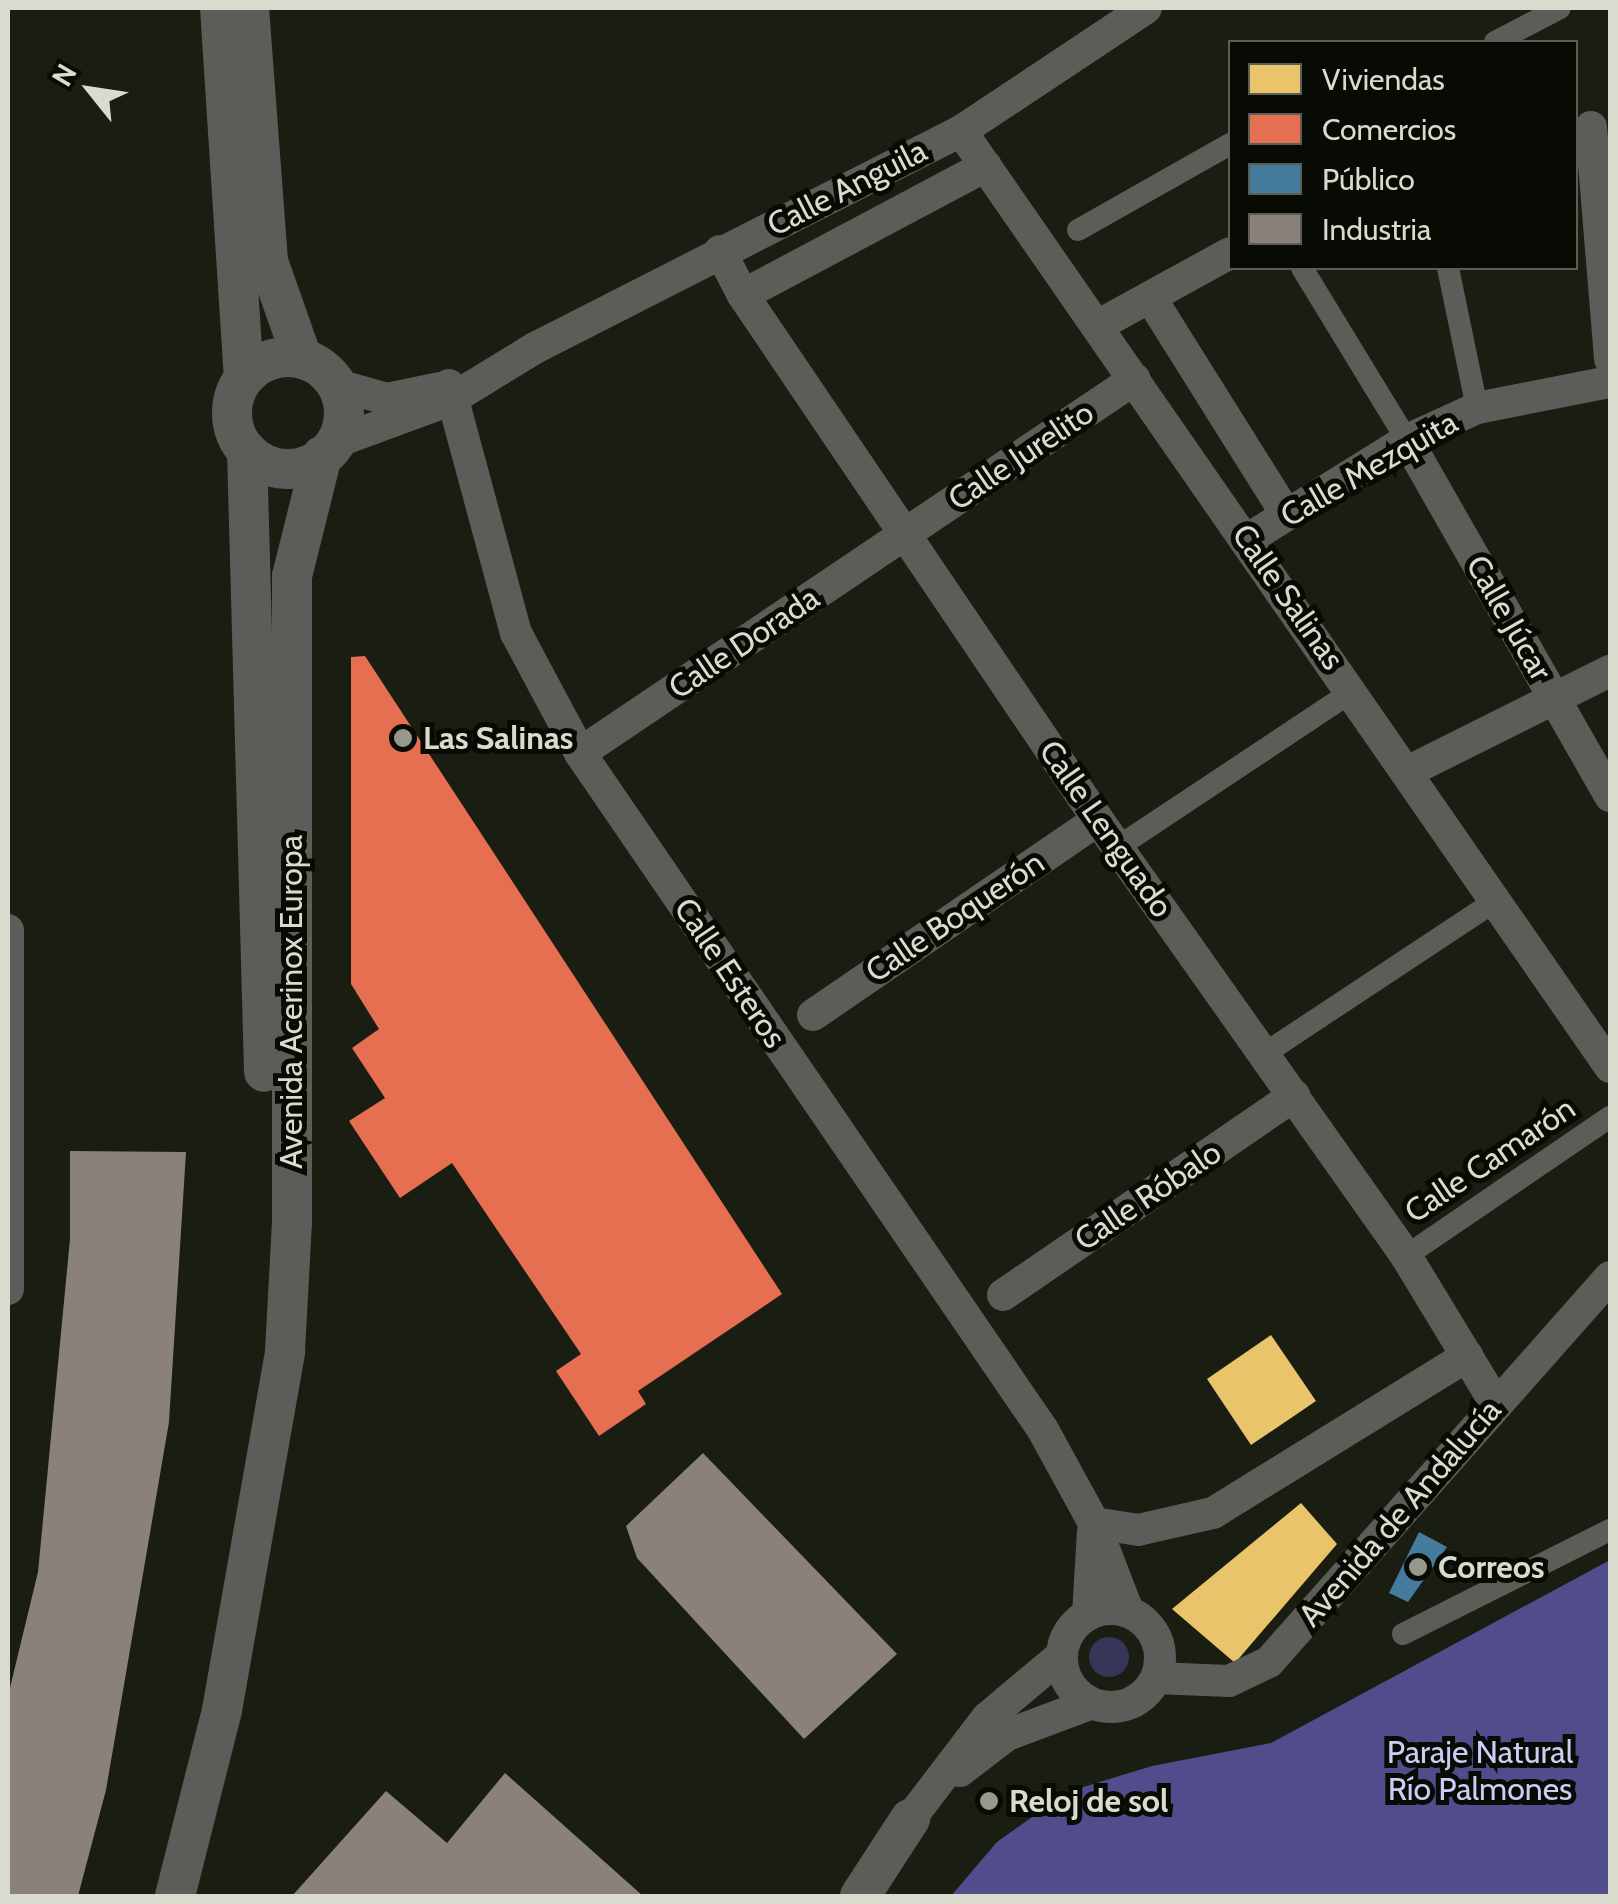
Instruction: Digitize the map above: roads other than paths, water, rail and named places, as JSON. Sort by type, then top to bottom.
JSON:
[{"type":"street","points":[[220,8],[244,378],[232,407],[247,451],[284,469],[329,449],[344,413],[336,385],[302,358],[268,261],[249,8]]},
{"type":"street","name":"Calle Anguila","points":[[329,449],[449,392],[961,130],[1146,8]]},
{"type":"street","points":[[1499,40],[1560,8]]},
{"type":"street","points":[[1592,127],[1610,358]]},
{"type":"street","name":"Calle Salinas","points":[[961,130],[1353,690],[1610,1067]]},
{"type":"street","points":[[1078,230],[1228,145]]},
{"type":"street","name":"Calle Anguila","points":[[742,296],[986,166]]},
{"type":"street","name":"Calle Lenguado","points":[[720,252],[742,296],[908,533],[1098,820],[1406,1256],[1496,1404]]},
{"type":"street","points":[[1099,325],[1228,254]]},
{"type":"street","points":[[1303,270],[1406,440]]},
{"type":"street","points":[[1448,270],[1477,408]]},
{"type":"street","points":[[1150,297],[1287,515]]},
{"type":"street","points":[[244,378],[270,360],[302,358]]},
{"type":"street","name":"Calle Jurelito","points":[[908,533],[1134,379]]},
{"type":"street","name":"Calle Mezquita","points":[[1248,539],[1406,440],[1477,408],[1610,382]]},
{"type":"street","name":"Calle Anguila","points":[[336,385],[386,399],[449,392]]},
{"type":"street","name":"Calle Esteros","points":[[449,392],[516,634],[580,753],[1043,1430],[1094,1523],[1128,1611]]},
{"type":"street","name":"Calle Júcar","points":[[1406,440],[1610,796]]},
{"type":"street","name":"Avenida Acerinox Europa","points":[[176,1896],[222,1710],[285,1351],[292,1222],[292,576],[329,449]]},
{"type":"street","name":"Avenida Acerinox Europa","points":[[247,451],[268,1226],[248,1547]]},
{"type":"street","name":"Calle Dorada","points":[[580,753],[908,533]]},
{"type":"street","points":[[1409,771],[1610,671]]},
{"type":"street","points":[[1118,848],[1353,690]]},
{"type":"street","name":"Calle Boquerón","points":[[812,1015],[1098,820]]},
{"type":"street","points":[[1264,1054],[1497,900]]},
{"type":"street","points":[[8,932],[8,1288]]},
{"type":"street","name":"Calle Róbalo","points":[[1004,1295],[1294,1096]]},
{"type":"street","name":"Calle Camarón","points":[[1406,1256],[1610,1117]]},
{"type":"street","name":"Avenida de Andalucía","points":[[1156,1678],[1230,1681],[1268,1662],[1610,1277]]},
{"type":"street","points":[[1088,1615],[1094,1523],[1138,1530],[1212,1513],[1466,1356]]},
{"type":"street","points":[[1403,1634],[1610,1530]]},
{"type":"street","points":[[910,1819],[1008,1735],[1090,1704],[1126,1705],[1156,1678],[1155,1637],[1128,1611],[1088,1615],[1072,1628],[1062,1655],[1066,1680],[1090,1704]]},
{"type":"street","points":[[860,1896],[910,1819],[987,1718],[1062,1655]]},
{"type":"place","name":"Las Salinas","points":[[403,738]]},
{"type":"place","name":"Correos","points":[[1418,1567]]},
{"type":"place","name":"Reloj de sol","points":[[989,1801]]},
{"type":"park label","name":"Paraje Natural Río Palmones","points":[[1480,1772]]}]
